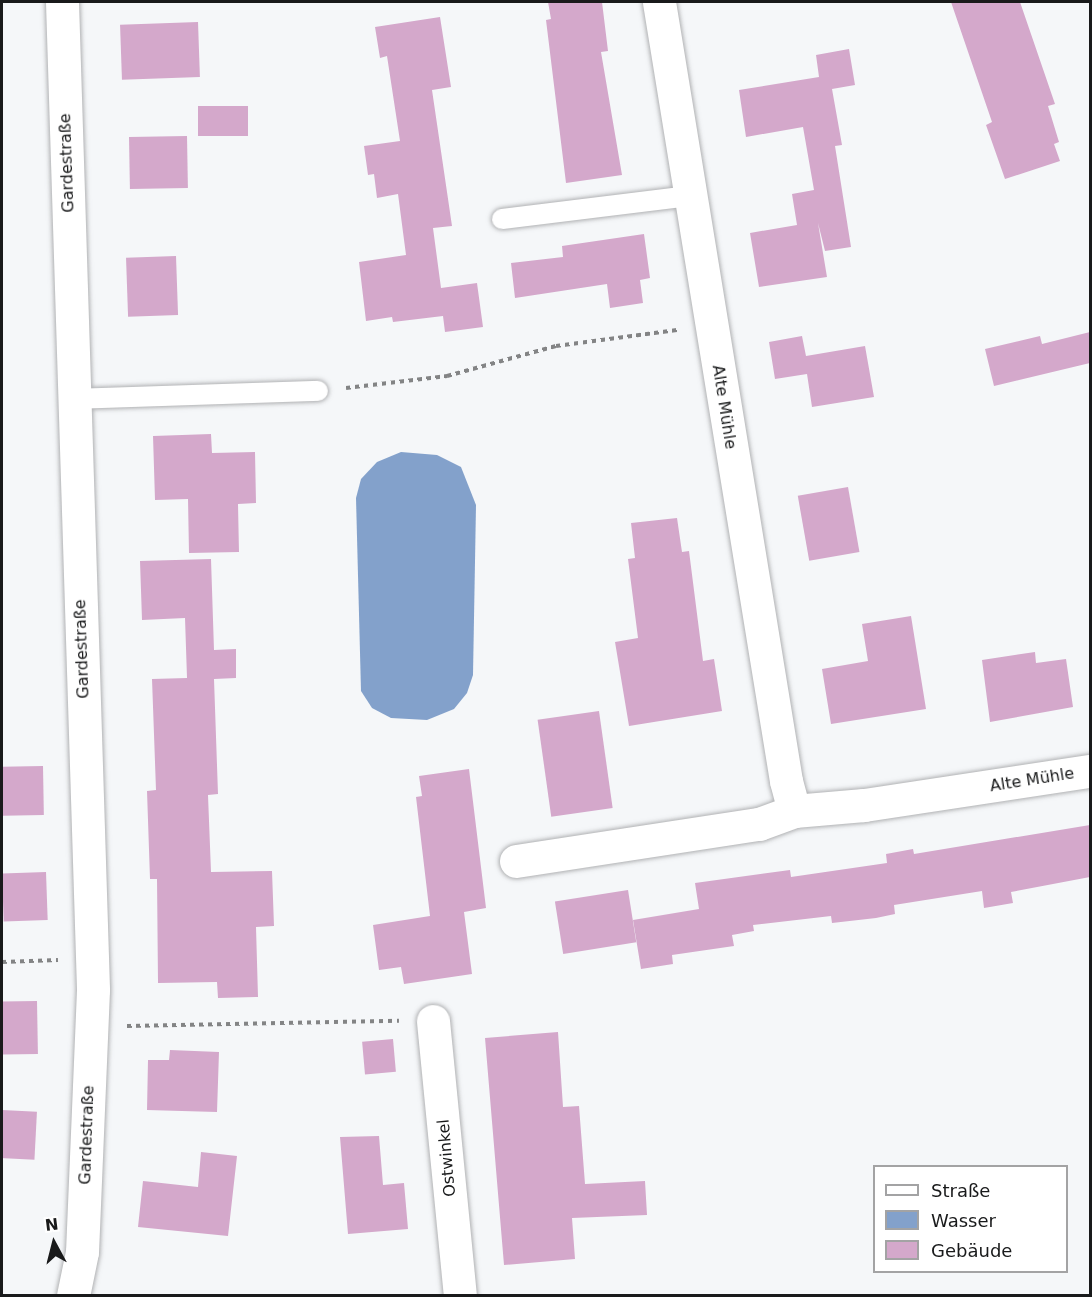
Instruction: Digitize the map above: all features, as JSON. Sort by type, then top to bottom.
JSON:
[{"type":"street","name":"Gardestraße","points":[[63,2],[92,958],[82,1252],[73,1296]]},
{"type":"street","name":"Alte Mühle","points":[[659,2],[710,326],[794,811]]},
{"type":"street","name":"Alte Mühle","points":[[516,861],[759,824],[794,811],[864,805],[1090,771]]},
{"type":"street","name":"Ostwinkel","points":[[434,1021],[460,1296]]},
{"type":"lane","points":[[502,219],[690,196]]},
{"type":"lane","points":[[74,399],[318,391]]},
{"type":"path","points":[[318,391],[447,376],[556,346],[710,326]]},
{"type":"path","points":[[2,962],[92,958]]},
{"type":"path","points":[[91,1029],[143,1024],[434,1021]]},
{"type":"water","points":[[401,452],[437,455],[461,467],[476,505],[473,675],[467,693],[454,709],[427,720],[391,718],[372,708],[361,691],[356,498],[361,479],[377,462]]},
{"type":"building","points":[[548,2],[602,2],[608,51],[601,52],[622,175],[566,183],[546,20],[551,19]]},
{"type":"building","points":[[951,2],[1020,2],[1055,104],[1048,106],[1059,142],[1054,144],[1060,161],[1005,179],[986,125],[992,122]]},
{"type":"building","points":[[440,17],[451,87],[432,90],[452,226],[433,228],[441,288],[477,283],[483,327],[445,332],[443,316],[393,322],[392,317],[366,321],[359,262],[406,255],[398,194],[377,198],[374,174],[368,175],[364,146],[400,141],[387,56],[380,58],[375,27]]},
{"type":"building","points":[[198,22],[200,77],[122,80],[120,25]]},
{"type":"building","points":[[849,49],[855,85],[832,89],[842,145],[835,146],[851,247],[825,251],[818,223],[827,277],[759,287],[750,233],[797,225],[792,194],[814,190],[803,127],[746,137],[739,90],[819,77],[816,55]]},
{"type":"building","points":[[198,106],[248,106],[248,136],[198,136]]},
{"type":"building","points":[[187,136],[188,188],[130,189],[129,137]]},
{"type":"building","points":[[644,234],[650,278],[640,280],[643,303],[610,308],[607,284],[515,298],[511,263],[563,257],[562,246]]},
{"type":"building","points":[[176,256],[178,315],[128,317],[126,258]]},
{"type":"building","points":[[1090,332],[1090,363],[994,386],[985,349],[1040,336],[1042,344]]},
{"type":"building","points":[[802,336],[806,356],[865,346],[874,397],[812,407],[807,374],[775,379],[769,342]]},
{"type":"building","points":[[211,434],[212,453],[255,452],[256,503],[238,504],[239,552],[189,553],[188,499],[155,500],[153,436]]},
{"type":"building","points":[[848,487],[859,552],[809,561],[798,496]]},
{"type":"building","points":[[677,518],[682,552],[689,551],[703,661],[714,659],[722,711],[629,726],[615,642],[638,638],[628,559],[635,558],[631,523]]},
{"type":"building","points":[[211,559],[214,650],[236,649],[236,678],[214,679],[218,794],[208,795],[211,872],[272,871],[274,926],[256,927],[258,997],[218,998],[217,982],[158,983],[157,879],[150,879],[147,791],[156,790],[152,679],[187,678],[185,618],[142,620],[140,561]]},
{"type":"building","points":[[911,616],[926,709],[831,724],[822,669],[868,661],[862,624]]},
{"type":"building","points":[[1035,652],[1036,663],[1066,659],[1073,707],[990,722],[982,660]]},
{"type":"building","points":[[599,711],[613,808],[551,817],[538,720]]},
{"type":"building","points":[[43,766],[44,815],[3,816],[2,767]]},
{"type":"building","points":[[469,769],[486,908],[464,912],[472,974],[404,984],[401,967],[379,970],[373,925],[430,916],[416,797],[422,796],[419,776]]},
{"type":"building","points":[[1090,825],[1090,877],[1011,892],[1013,903],[984,908],[982,891],[894,905],[895,914],[876,918],[832,923],[831,916],[753,925],[754,931],[732,935],[734,946],[672,955],[673,964],[641,969],[633,920],[699,909],[695,883],[790,870],[791,877],[887,863],[886,854],[913,849],[914,854]]},
{"type":"building","points":[[46,872],[48,920],[4,922],[2,874]]},
{"type":"building","points":[[628,890],[636,942],[563,954],[555,902]]},
{"type":"building","points":[[37,1001],[38,1054],[3,1055],[2,1002]]},
{"type":"building","points":[[558,1032],[563,1107],[579,1106],[585,1184],[645,1181],[647,1215],[572,1218],[575,1259],[504,1265],[485,1038]]},
{"type":"building","points":[[393,1039],[396,1072],[365,1075],[362,1042]]},
{"type":"building","points":[[170,1050],[219,1052],[217,1112],[147,1110],[148,1060],[169,1060]]},
{"type":"building","points":[[2,1110],[37,1112],[34,1160],[2,1158]]},
{"type":"building","points":[[379,1136],[383,1185],[404,1183],[408,1229],[348,1234],[340,1137]]},
{"type":"building","points":[[201,1152],[237,1156],[228,1236],[138,1227],[143,1181],[198,1187]]}]
